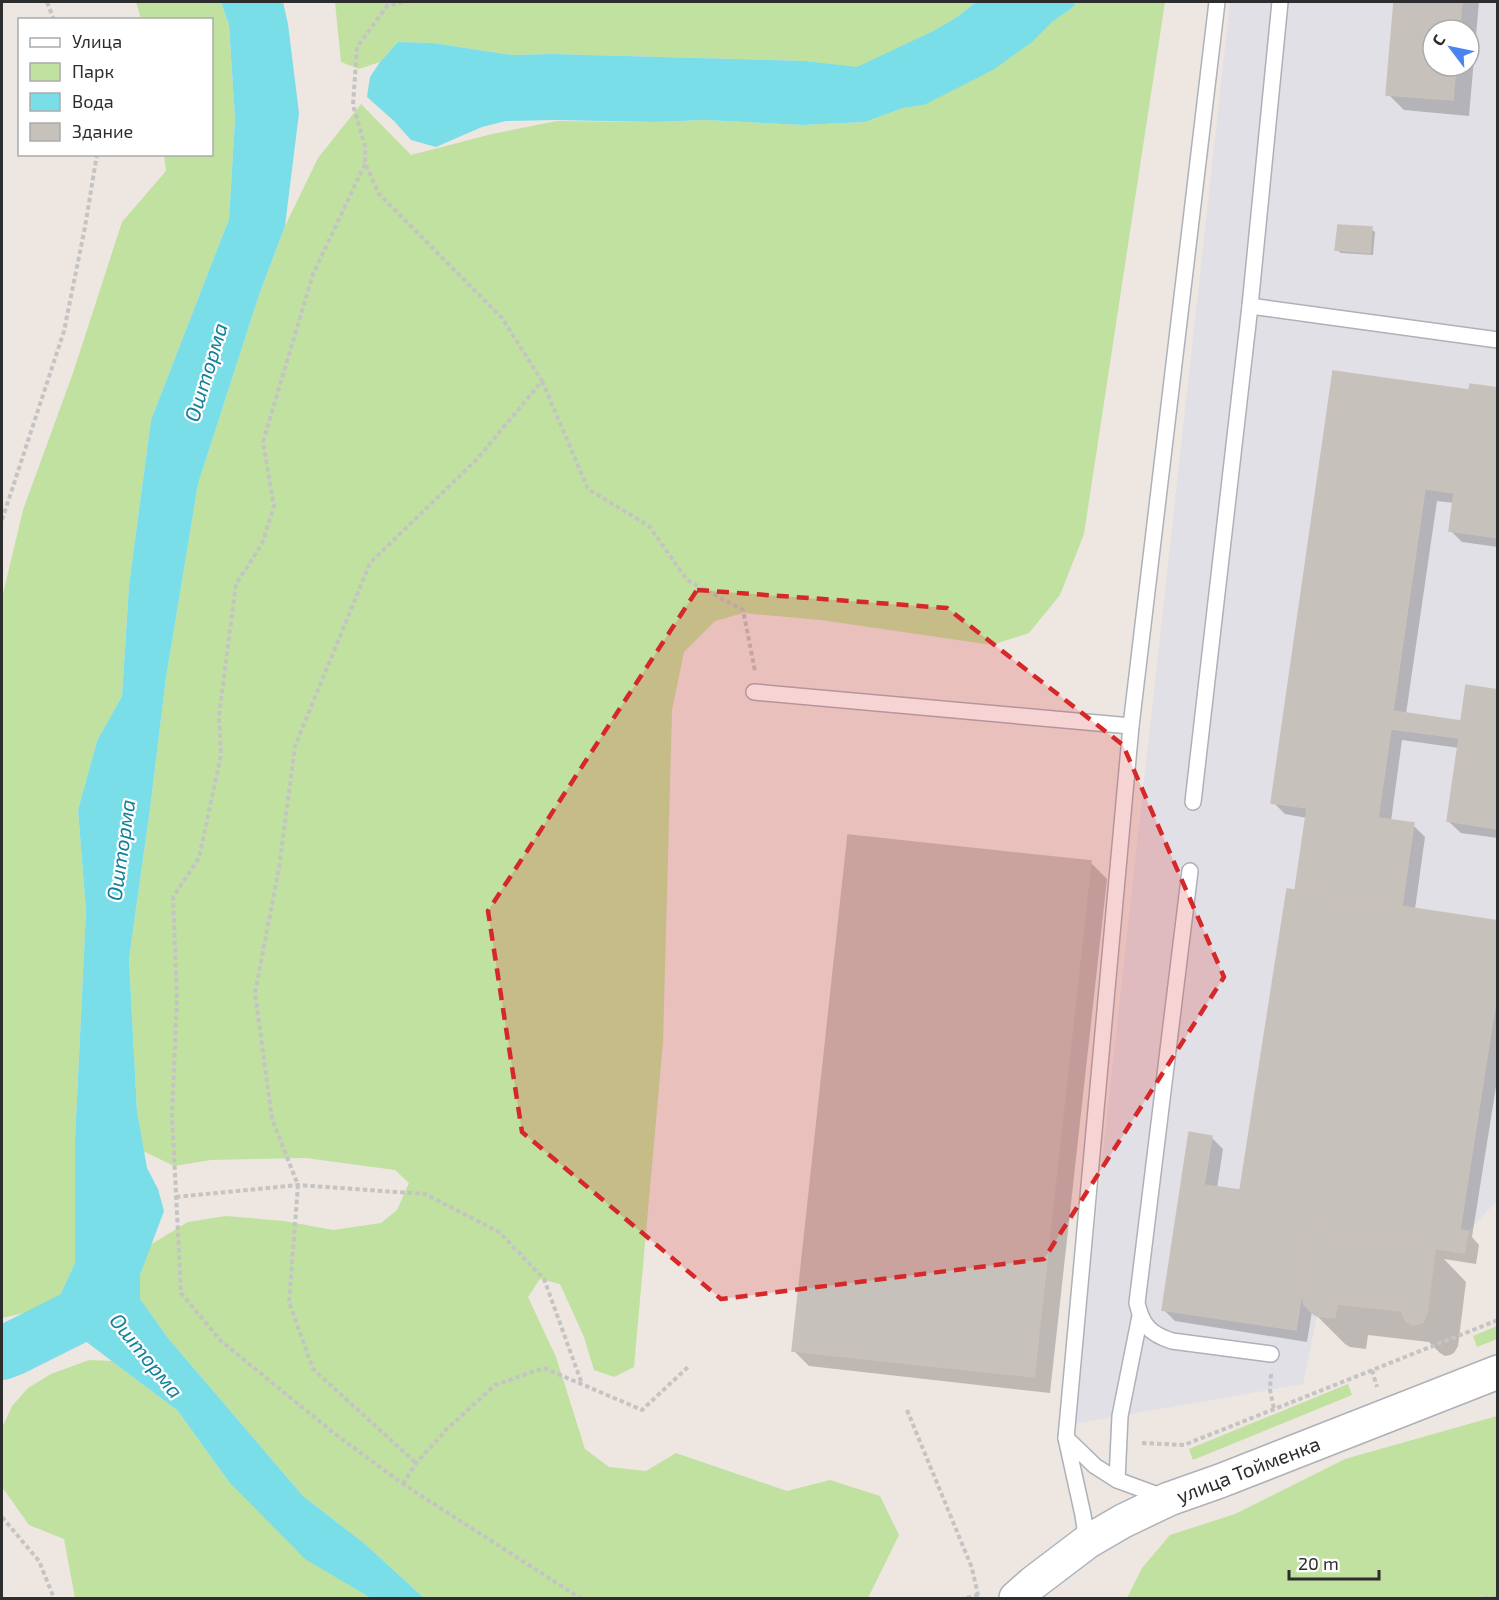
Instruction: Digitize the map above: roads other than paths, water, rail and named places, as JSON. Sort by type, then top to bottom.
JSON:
[{"type":"street","name":"улица Тойменка","points":[[1016,1599],[1087,1542],[1123,1521],[1169,1499],[1497,1372]]},
{"type":"lane","points":[[1087,1542],[1066,1438],[1131,726],[1217,2]]},
{"type":"lane","points":[[1193,802],[1250,306],[1280,2]]},
{"type":"lane","points":[[1250,306],[1497,340]]},
{"type":"lane","points":[[754,693],[1131,726]]},
{"type":"lane","points":[[1190,871],[1137,1303],[1140,1316],[1147,1327],[1158,1336],[1172,1341],[1271,1354]]},
{"type":"lane","points":[[1117,1480],[1120,1416],[1140,1316]]},
{"type":"lane","points":[[1066,1438],[1095,1466],[1117,1480],[1169,1499]]},
{"type":"water","name":"Ошторма","points":[[221,2],[283,2],[288,24],[299,113],[285,226],[259,295],[198,484],[166,678],[129,959],[137,1111],[147,1168],[158,1189],[164,1211],[140,1275],[140,1299],[168,1338],[303,1496],[365,1544],[424,1598],[371,1598],[305,1559],[229,1482],[178,1411],[72,1331],[55,1306],[75,1263],[75,1141],[86,911],[78,810],[97,741],[122,696],[129,585],[151,420],[229,219],[235,119],[229,25]]},
{"type":"water","points":[[976,2],[1077,2],[1032,42],[993,70],[924,105],[903,108],[865,122],[803,125],[705,120],[506,121],[482,127],[436,147],[411,140],[367,97],[370,77],[398,42],[433,43],[512,55],[552,54],[805,61],[857,67],[933,31],[957,17]]},
{"type":"waterway","points":[[2,1353],[107,1304]]}]
